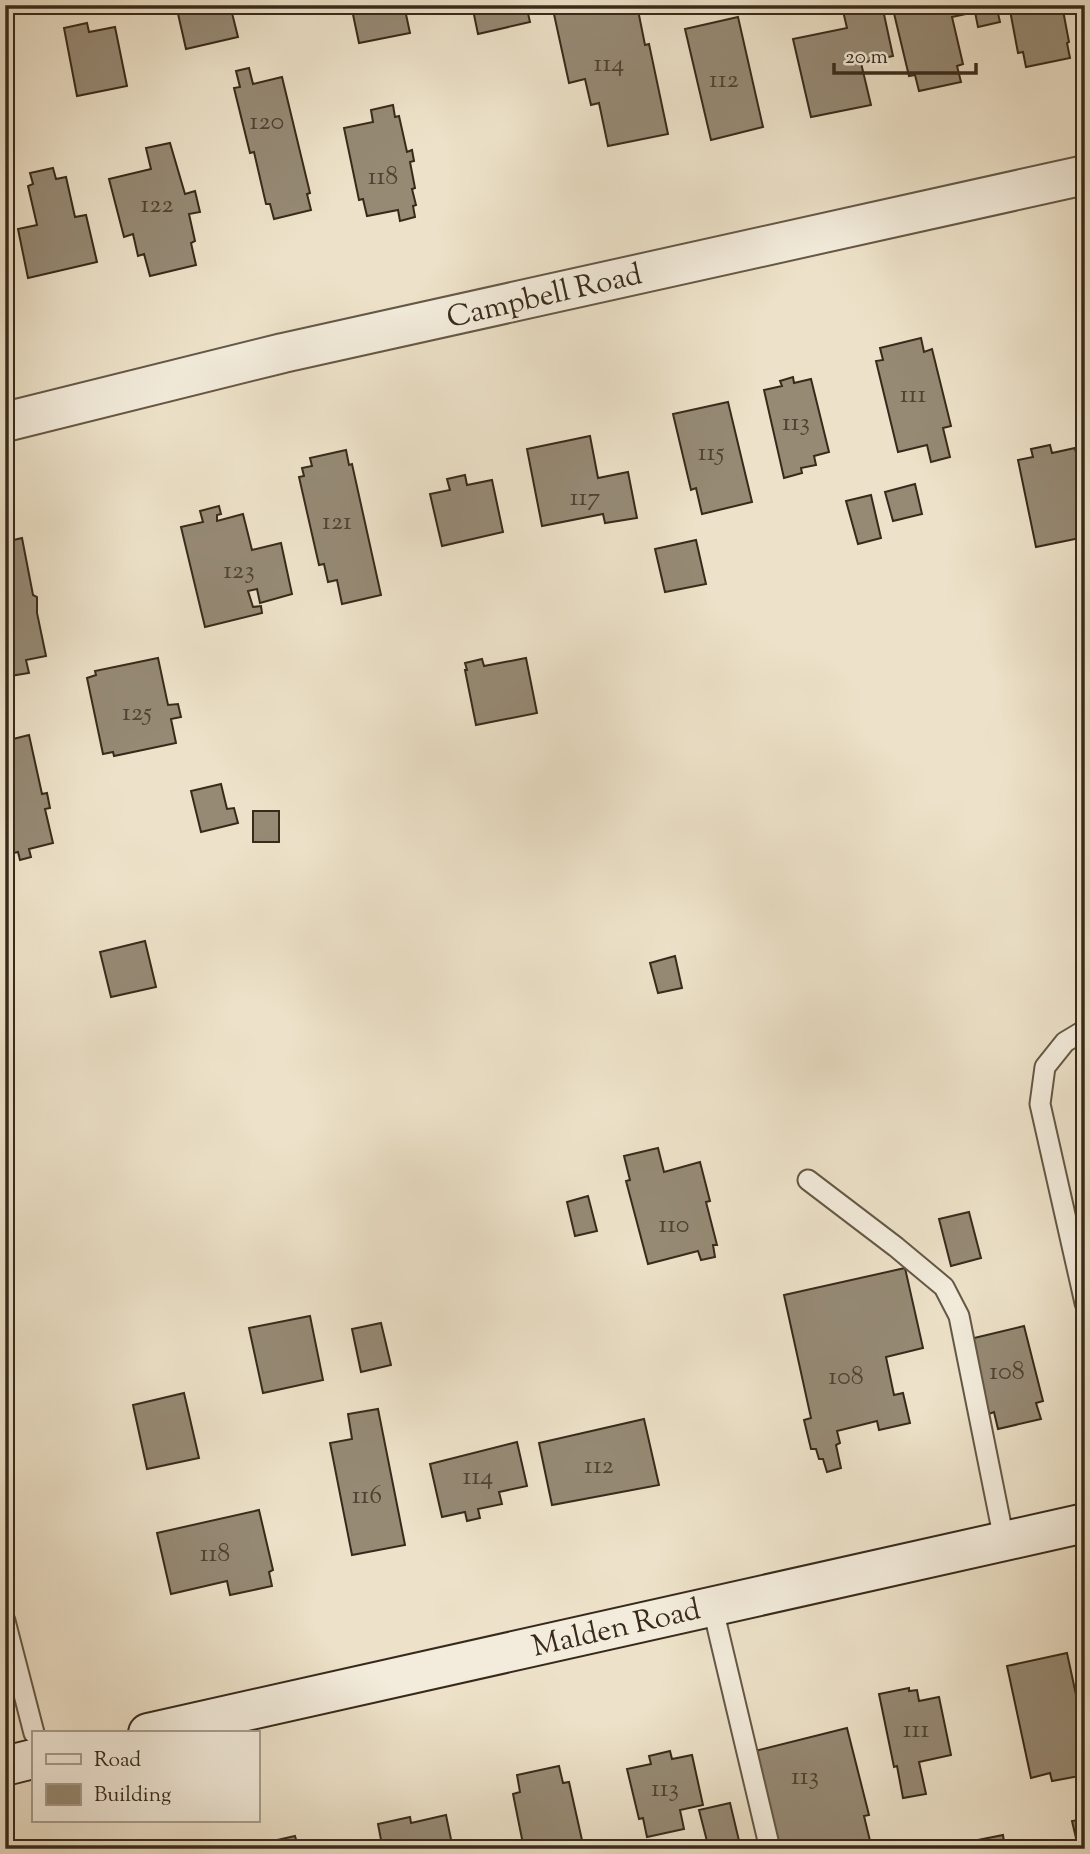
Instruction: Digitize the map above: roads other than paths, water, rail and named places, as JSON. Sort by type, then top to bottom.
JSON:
[{"type":"street","name":"Campbell Road","points":[[5,422],[296,350],[1085,175]]},
{"type":"street","name":"Malden Road","points":[[157,1731],[1085,1523]]},
{"type":"street","points":[[5,1766],[32,1759]]},
{"type":"lane","points":[[1085,1030],[1065,1042],[1045,1067],[1040,1104],[1085,1303]]},
{"type":"lane","points":[[808,1180],[944,1287],[959,1316],[1004,1540]]},
{"type":"lane","points":[[712,1605],[770,1849]]},
{"type":"lane","points":[[5,1621],[33,1731]]}]
